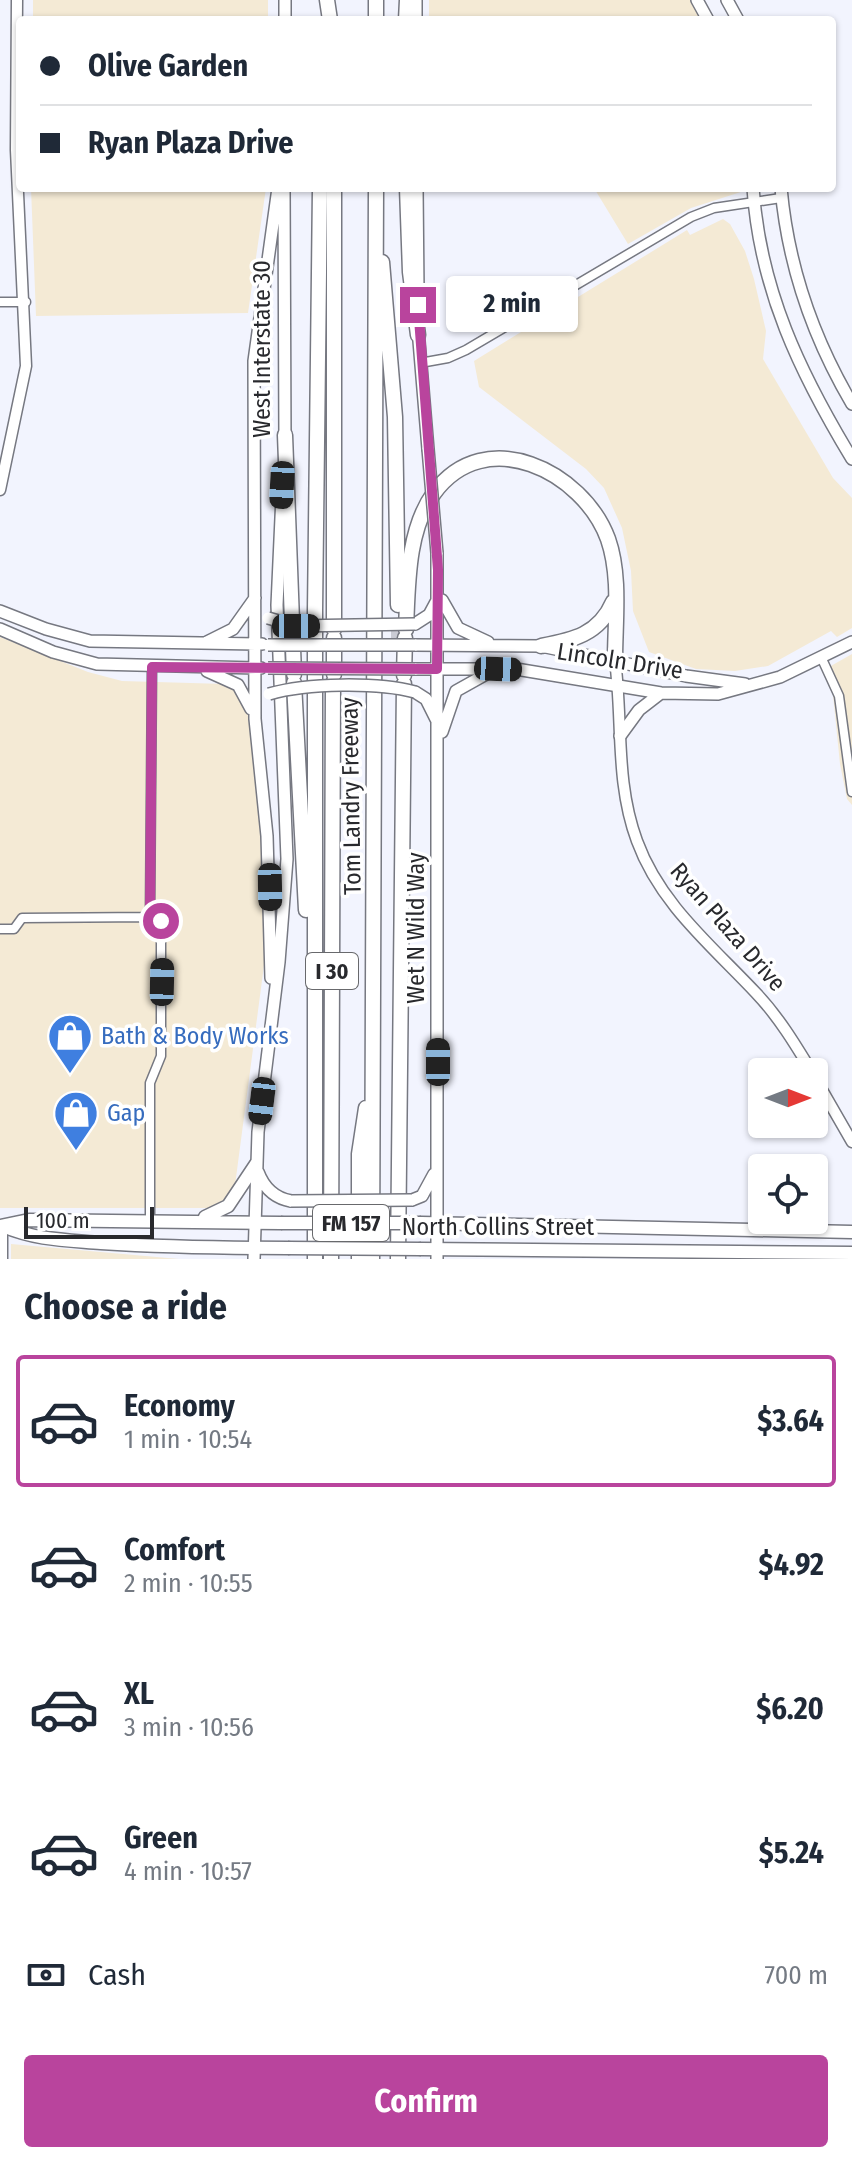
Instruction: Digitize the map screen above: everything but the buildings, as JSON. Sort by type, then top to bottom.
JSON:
[{"type":"highway","name":"Tom Landry Freeway","points":[[315,1259],[315,611],[320,192]]},
{"type":"highway","name":"I 30","points":[[331,1259],[334,192]]},
{"type":"highway","points":[[376,192],[395,417],[406,634]]},
{"type":"highway","name":"Tom Landry Freeway","points":[[372,1259],[376,192]]},
{"type":"highway","points":[[407,192],[410,272],[418,335]]},
{"type":"highway","points":[[285,435],[315,1097]]},
{"type":"highway","points":[[399,1259],[401,774],[406,634],[413,547],[427,505],[450,476],[469,465],[489,459],[527,462],[557,476],[584,500],[607,539],[613,559],[615,660]]},
{"type":"highway","points":[[541,646],[583,636],[599,625],[615,598]]},
{"type":"highway","points":[[359,1259],[359,1154],[373,1078]]},
{"type":"main road","points":[[254,1254],[256,1164],[272,1022],[270,887],[254,714],[254,361],[280,192]]},
{"type":"main road","name":"West Interstate 30","points":[[272,1022],[287,859],[277,605],[285,435],[281,192]]},
{"type":"main road","points":[[417,192],[418,335],[437,553],[438,645]]},
{"type":"main road","points":[[753,192],[764,272],[776,309],[808,384],[852,459]]},
{"type":"main road","points":[[781,193],[788,247],[809,316],[852,404]]},
{"type":"main road","points":[[0,611],[46,629],[90,641],[268,645],[406,634],[429,615],[438,592]]},
{"type":"main road","points":[[438,592],[458,628],[497,645]]},
{"type":"main road","points":[[255,598],[268,618],[296,626],[406,634]]},
{"type":"main road","points":[[204,644],[233,629],[255,598]]},
{"type":"main road","points":[[0,629],[53,652],[97,664],[268,668],[405,680],[426,699],[438,723]]},
{"type":"main road","name":"Lincoln Drive","points":[[406,634],[438,645],[541,646],[702,680],[745,684],[780,677],[852,642]]},
{"type":"main road","name":"Wet N Wild Way","points":[[437,1254],[438,645]]},
{"type":"main road","points":[[195,667],[238,685],[254,714]]},
{"type":"main road","name":"Lincoln Drive","points":[[405,680],[437,669],[498,669],[553,673],[661,693],[718,694],[733,692],[745,684]]},
{"type":"main road","points":[[438,748],[456,691],[473,679],[498,669]]},
{"type":"main road","points":[[254,714],[269,694],[299,688],[393,688],[405,680]]},
{"type":"main road","points":[[620,736],[634,714],[661,693]]},
{"type":"main road","points":[[256,1164],[269,1191],[279,1199],[412,1200],[422,1196],[429,1186],[438,1154]]},
{"type":"main road","points":[[200,1219],[228,1206],[256,1164]]},
{"type":"main road","name":"North Collins Street","points":[[2,1226],[29,1220],[200,1219],[852,1232]]},
{"type":"main road","name":"North Collins Street","points":[[2,1226],[28,1237],[254,1254],[288,1248],[421,1249],[437,1254],[852,1253]]},
{"type":"street","points":[[0,490],[26,366],[26,302],[19,192]]},
{"type":"street","points":[[420,363],[448,358],[466,350],[703,211],[754,202],[781,193]]},
{"type":"street","points":[[0,302],[26,302]]},
{"type":"street","points":[[822,659],[839,696],[852,792]]},
{"type":"street","name":"Ryan Plaza Drive","points":[[615,660],[626,802],[648,866],[678,911],[757,994],[803,1058]]},
{"type":"street","points":[[150,917],[152,667]]},
{"type":"street","points":[[0,929],[14,929],[22,918],[150,917],[161,921],[161,1056],[150,1083],[150,1220]]},
{"type":"street","name":"Ryan Plaza Drive","points":[[828,1100],[852,1142]]},
{"type":"street","points":[[2,1226],[3,1259]]},
{"type":"shaded area","points":[[33,0],[268,0],[268,16],[33,16]]},
{"type":"shaded area","points":[[429,0],[692,0],[700,16],[429,16]]},
{"type":"shaded area","points":[[31,192],[265,192],[248,313],[36,316]]},
{"type":"shaded area","points":[[596,192],[741,192],[691,208],[628,244]]},
{"type":"shaded area","points":[[723,219],[730,224],[745,251],[754,279],[766,331],[763,359],[833,478],[852,498],[852,628],[837,637],[831,631],[768,666],[735,671],[696,669],[649,652],[633,611],[631,571],[622,528],[604,488],[586,469],[479,387],[474,361],[687,230],[690,235]]},
{"type":"shaded area","points":[[0,637],[88,672],[122,681],[225,684],[239,694],[249,710],[273,897],[232,1208],[0,1208]]},
{"type":"shaded area","points":[[852,654],[852,805],[847,799],[840,764],[833,695],[822,671]]},
{"type":"shaded area","points":[[11,1244],[179,1259],[11,1259]]},
{"type":"tunnel","points":[[398,629],[398,638]]},
{"type":"place","name":"Bath & Body Works","points":[[70,1075]]},
{"type":"place","name":"Gap","points":[[76,1152]]},
{"type":"route","points":[[161,921],[150,917],[152,667],[437,669],[438,570],[418,305]]}]
